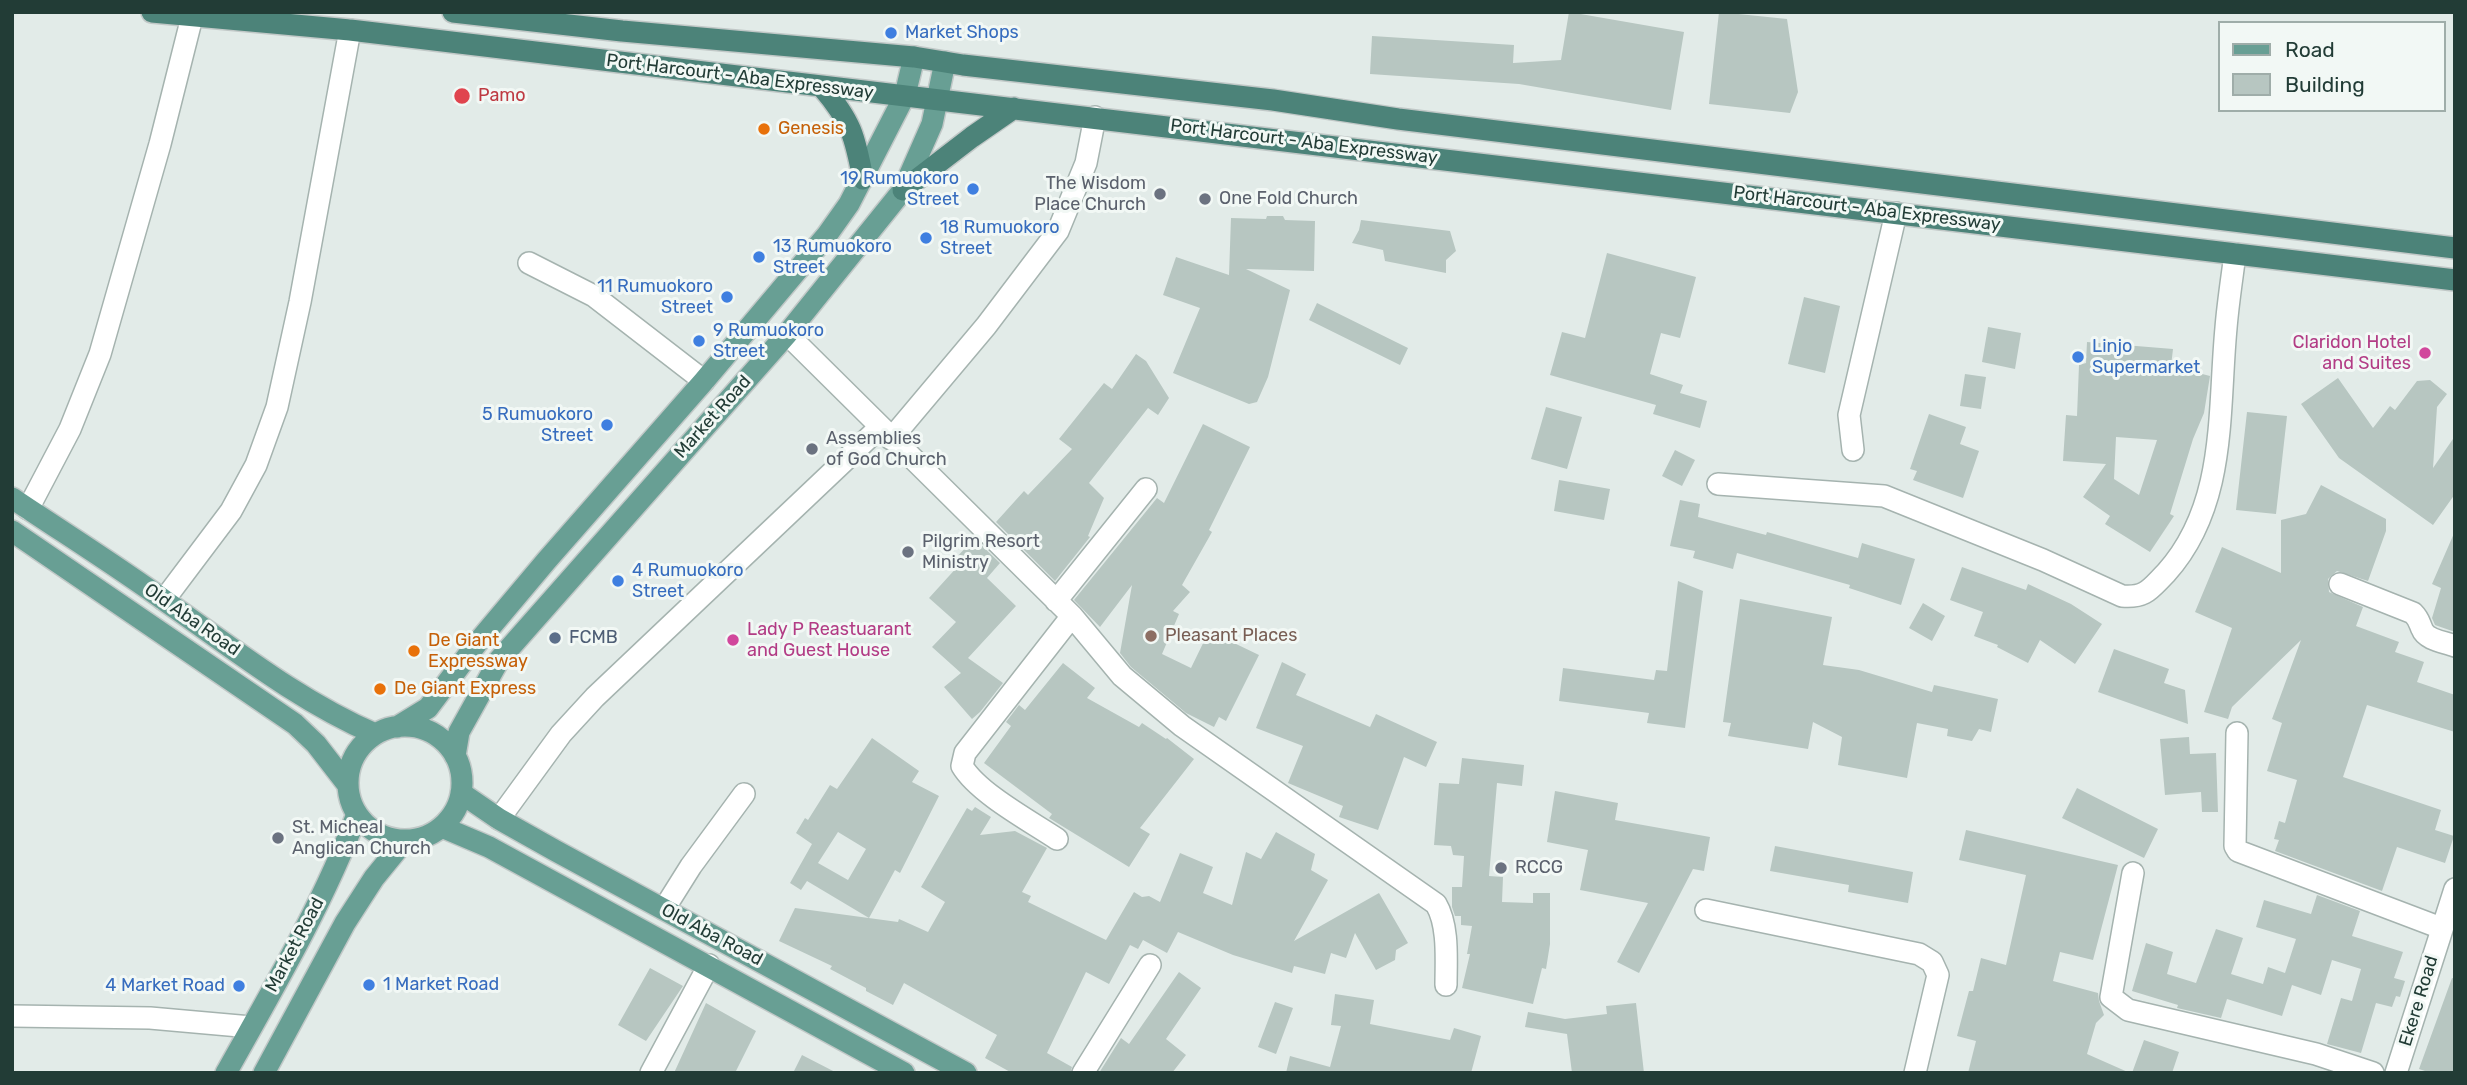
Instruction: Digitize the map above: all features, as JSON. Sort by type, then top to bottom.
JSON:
[{"type":"highway","name":"Port Harcourt - Aba Expressway","points":[[152,12],[350,30],[2455,280]]},
{"type":"highway","name":"Port Harcourt - Aba Expressway","points":[[453,12],[622,31],[914,57],[1273,100],[1412,121],[2455,248]]},
{"type":"highway","points":[[822,87],[840,109],[855,139],[863,179]]},
{"type":"highway","points":[[903,190],[1014,108]]},
{"type":"main road","name":"Market Road","points":[[397,727],[428,708],[478,642],[547,560],[704,381],[827,235],[863,179],[905,95],[914,57]]},
{"type":"main road","name":"Market Road","points":[[455,756],[459,732],[499,660],[787,334],[903,190],[928,134],[945,62]]},
{"type":"main road","name":"Old Aba Road","points":[[20,503],[164,600],[283,685],[342,720],[375,734]]},
{"type":"main road","name":"Old Aba Road","points":[[12,531],[295,724],[317,744],[346,784]]},
{"type":"main road","points":[[397,727],[426,730],[443,741],[455,756],[461,774],[461,793],[454,812],[442,827],[424,837],[396,840],[370,829],[357,814],[346,784],[358,750],[375,734],[397,727]]},
{"type":"main road","name":"Old Aba Road","points":[[461,793],[499,819],[965,1073]]},
{"type":"main road","name":"Market Road","points":[[226,1073],[339,860],[357,814]]},
{"type":"main road","name":"Old Aba Road","points":[[442,827],[489,847],[904,1073]]},
{"type":"main road","name":"Market Road","points":[[264,1073],[345,923],[374,878],[405,840]]},
{"type":"street","points":[[20,503],[70,429],[100,354],[157,156],[192,17]]},
{"type":"street","points":[[164,600],[231,511],[256,465],[277,407],[300,302],[350,30]]},
{"type":"street","points":[[499,819],[561,734],[595,698],[885,433],[985,326],[1058,231],[1086,163],[1095,117]]},
{"type":"street","points":[[1853,450],[1849,415],[1896,213]]},
{"type":"street","points":[[1717,484],[1884,496],[2043,560],[2122,596],[2135,597],[2147,593],[2191,539],[2208,501],[2215,472],[2226,329],[2235,254]]},
{"type":"street","points":[[529,263],[594,296],[704,381]]},
{"type":"street","points":[[787,334],[1072,616],[1122,676],[1182,726],[1436,904],[1440,911],[1446,953],[1446,985]]},
{"type":"street","points":[[1056,601],[1146,489]]},
{"type":"street","points":[[2340,584],[2413,613],[2420,620],[2422,632],[2428,637],[2455,646]]},
{"type":"street","points":[[1057,839],[981,787],[968,776],[962,766],[965,752],[1072,616]]},
{"type":"street","points":[[2237,733],[2235,846],[2238,851],[2441,928]]},
{"type":"street","points":[[664,909],[691,866],[744,794]]},
{"type":"street","points":[[2133,873],[2111,997],[2116,1003],[2128,1010],[2316,1054],[2373,1073]]},
{"type":"street","name":"Ekere Road","points":[[2396,1073],[2455,889]]},
{"type":"street","points":[[1706,910],[1919,954],[1932,962],[1938,975],[1915,1073]]},
{"type":"street","points":[[651,1073],[709,965]]},
{"type":"street","points":[[1083,1073],[1150,965]]},
{"type":"street","points":[[12,1016],[150,1018],[251,1027]]},
{"type":"building","points":[[1569,12],[1684,32],[1671,110],[1519,84],[1370,74],[1372,36],[1514,45],[1513,63],[1561,60]]},
{"type":"building","points":[[1719,12],[1787,19],[1798,92],[1790,113],[1709,104]]},
{"type":"building","points":[[1267,216],[1283,216],[1285,220],[1315,221],[1314,271],[1246,269],[1290,290],[1268,377],[1257,402],[1249,404],[1173,373],[1200,308],[1163,295],[1176,257],[1229,275],[1231,218],[1266,219]]},
{"type":"building","points":[[1361,220],[1450,231],[1456,251],[1446,260],[1446,273],[1385,261],[1383,250],[1352,243]]},
{"type":"building","points":[[1607,253],[1696,277],[1680,338],[1661,333],[1650,374],[1683,385],[1680,393],[1707,401],[1700,428],[1653,414],[1656,405],[1550,375],[1562,332],[1585,338]]},
{"type":"building","points":[[1804,297],[1840,306],[1825,373],[1788,364]]},
{"type":"building","points":[[1317,303],[1408,348],[1400,365],[1309,320]]},
{"type":"building","points":[[1988,327],[2021,333],[2015,369],[1982,362]]},
{"type":"building","points":[[2087,342],[2173,349],[2171,366],[2210,376],[2204,413],[2193,439],[2170,514],[2174,516],[2150,552],[2105,524],[2110,516],[2083,497],[2106,464],[2063,461],[2066,415],[2077,416],[2079,365],[2086,363]],"holes":[[[2116,437],[2157,440],[2139,495],[2114,479]]]},
{"type":"building","points":[[1136,354],[1146,361],[1169,398],[1158,415],[1148,408],[1089,483],[1104,498],[1088,536],[1090,537],[1055,581],[996,522],[1024,491],[1028,495],[1072,449],[1059,439],[1104,383],[1112,389]]},
{"type":"building","points":[[1965,374],[1986,377],[1981,409],[1960,406]]},
{"type":"building","points":[[2338,378],[2373,428],[2390,406],[2395,410],[2417,381],[2430,380],[2447,394],[2437,407],[2433,468],[2455,436],[2455,494],[2433,525],[2339,458],[2301,404]]},
{"type":"building","points":[[1546,407],[1582,417],[1567,469],[1531,459]]},
{"type":"building","points":[[2247,412],[2287,416],[2276,514],[2236,510]]},
{"type":"building","points":[[1929,414],[1966,427],[1960,444],[1979,451],[1963,498],[1913,480],[1917,471],[1910,469]]},
{"type":"building","points":[[1203,424],[1250,447],[1209,530],[1212,532],[1182,585],[1190,592],[1173,611],[1179,614],[1162,654],[1191,668],[1209,631],[1259,655],[1226,721],[1219,717],[1214,727],[1186,713],[1131,667],[1120,653],[1132,585],[1100,627],[1074,600],[1157,498],[1164,503]]},
{"type":"building","points":[[1675,450],[1695,460],[1682,486],[1662,476]]},
{"type":"building","points":[[1559,480],[1610,489],[1604,520],[1554,511]]},
{"type":"building","points":[[2321,485],[2386,519],[2386,531],[2368,581],[2337,571],[2328,579],[2329,592],[2363,607],[2356,626],[2399,642],[2395,652],[2424,662],[2417,682],[2455,695],[2455,732],[2367,705],[2343,777],[2441,810],[2435,830],[2454,836],[2445,863],[2397,847],[2382,891],[2275,851],[2279,840],[2274,839],[2279,821],[2285,823],[2297,780],[2267,771],[2282,723],[2272,719],[2301,640],[2232,707],[2228,719],[2204,712],[2232,628],[2195,612],[2222,547],[2281,573],[2281,520],[2306,514]]},
{"type":"building","points":[[1680,500],[1700,504],[1698,517],[1766,535],[1767,532],[1858,558],[1862,543],[1915,559],[1901,605],[1849,588],[1850,585],[1737,553],[1733,569],[1693,558],[1695,551],[1670,546]]},
{"type":"building","points":[[2455,531],[2455,632],[2435,625],[2432,618],[2441,588],[2432,584]]},
{"type":"building","points":[[978,542],[1000,563],[987,578],[1016,606],[968,658],[1003,683],[972,719],[944,687],[961,673],[932,647],[956,622],[929,598],[959,565],[954,560],[970,543],[974,546]]},
{"type":"building","points":[[1962,567],[2026,590],[2028,584],[2071,604],[2102,624],[2075,664],[2040,640],[2028,663],[1997,647],[1998,645],[1974,636],[1983,612],[1950,600]]},
{"type":"building","points":[[1678,581],[1703,591],[1685,728],[1647,723],[1649,713],[1559,701],[1563,668],[1654,680],[1656,670],[1667,671]]},
{"type":"building","points":[[1740,599],[1832,617],[1823,665],[1859,670],[1932,692],[1934,685],[1998,699],[1991,732],[1979,729],[1972,741],[1947,736],[1948,729],[1917,723],[1907,778],[1838,765],[1842,737],[1813,722],[1808,749],[1728,736],[1731,723],[1723,722]]},
{"type":"building","points":[[1923,603],[1945,616],[1932,641],[1909,628]]},
{"type":"building","points":[[2114,649],[2169,669],[2164,683],[2185,690],[2188,724],[2098,692]]},
{"type":"building","points":[[1282,662],[1306,674],[1296,695],[1370,727],[1376,714],[1437,742],[1426,767],[1404,757],[1378,830],[1339,817],[1343,806],[1288,783],[1303,746],[1256,728]]},
{"type":"building","points":[[1063,663],[1095,688],[1087,698],[1139,727],[1142,723],[1194,759],[1140,828],[1150,834],[1129,867],[1049,818],[1052,814],[984,763],[1011,726],[1006,722],[1019,705],[1025,710]]},
{"type":"building","points":[[2189,737],[2190,754],[2216,753],[2218,812],[2202,812],[2201,792],[2165,795],[2160,739]]},
{"type":"building","points":[[872,738],[919,771],[912,782],[939,796],[900,873],[895,870],[869,918],[807,881],[801,890],[790,883],[812,844],[796,833],[805,818],[808,820],[830,785],[837,789]],"holes":[[[838,832],[866,849],[848,880],[818,863]]]},
{"type":"building","points":[[1462,758],[1524,765],[1522,786],[1497,783],[1489,876],[1503,877],[1502,902],[1533,903],[1533,893],[1550,893],[1550,944],[1546,969],[1542,968],[1533,1004],[1462,988],[1470,954],[1467,954],[1472,926],[1461,925],[1461,916],[1455,916],[1452,887],[1462,887],[1464,856],[1453,855],[1451,846],[1434,845],[1439,783],[1459,784]]},
{"type":"building","points":[[2077,788],[2158,829],[2144,858],[2062,818]]},
{"type":"building","points":[[1555,791],[1618,803],[1615,820],[1710,837],[1704,871],[1693,869],[1639,973],[1617,962],[1648,903],[1580,890],[1588,850],[1547,842]]},
{"type":"building","points":[[975,807],[991,817],[980,835],[1015,831],[1047,848],[1022,892],[1031,896],[1028,902],[1106,940],[1134,892],[1160,902],[1180,853],[1213,867],[1203,893],[1232,905],[1246,852],[1261,859],[1276,832],[1315,854],[1311,870],[1328,880],[1294,941],[1379,893],[1408,943],[1396,950],[1395,960],[1376,970],[1355,933],[1346,958],[1331,953],[1325,974],[1294,966],[1292,973],[1233,955],[1178,932],[1167,953],[1143,940],[1138,949],[1130,945],[1109,984],[1086,972],[1047,1053],[1072,1067],[1070,1073],[1012,1073],[985,1058],[997,1035],[904,983],[893,1005],[830,969],[832,966],[779,941],[795,908],[898,922],[899,919],[928,932],[945,902],[921,887],[967,808],[972,811]]},
{"type":"building","points":[[1966,830],[2118,865],[2093,960],[2060,952],[2053,981],[2098,993],[2104,1015],[2096,1023],[2087,1054],[2130,1073],[1968,1073],[1976,1041],[1957,1036],[1969,991],[1973,991],[1981,958],[2006,965],[2026,875],[1959,860]]},
{"type":"building","points":[[1775,846],[1913,872],[1908,903],[1848,892],[1849,885],[1770,871]]},
{"type":"building","points":[[2317,895],[2360,911],[2352,936],[2403,952],[2394,978],[2405,981],[2400,997],[2396,996],[2392,1007],[2376,1003],[2361,1053],[2327,1044],[2341,998],[2352,1001],[2361,969],[2332,960],[2321,995],[2292,985],[2282,1016],[2227,999],[2221,1018],[2177,1008],[2178,1005],[2132,991],[2146,943],[2173,952],[2167,974],[2196,983],[2216,929],[2243,938],[2231,974],[2263,984],[2268,967],[2285,973],[2296,939],[2256,927],[2264,900],[2311,914]]},
{"type":"building","points":[[650,968],[683,986],[646,1041],[618,1025]]},
{"type":"building","points":[[1179,972],[1201,988],[1166,1039],[1186,1055],[1172,1073],[1099,1073],[1121,1038],[1129,1044]]},
{"type":"building","points":[[2452,978],[2455,979],[2455,1073],[2431,1073],[2419,1069]]},
{"type":"building","points":[[1335,994],[1374,1000],[1370,1024],[1450,1040],[1454,1028],[1481,1036],[1471,1073],[1286,1073],[1290,1056],[1330,1067],[1341,1026],[1331,1025]]},
{"type":"building","points":[[1275,1002],[1293,1008],[1276,1054],[1258,1047]]},
{"type":"building","points":[[706,1003],[756,1031],[735,1073],[674,1073]]},
{"type":"building","points":[[1636,1003],[1644,1073],[1572,1073],[1567,1034],[1525,1027],[1528,1012],[1565,1019],[1607,1014],[1606,1006]]},
{"type":"building","points":[[2144,1040],[2179,1052],[2172,1073],[2132,1073]]},
{"type":"building","points":[[802,1055],[837,1073],[793,1073]]},
{"type":"place","name":"Market Shops","points":[[891,33]]},
{"type":"place","name":"Pamo","points":[[462,96]]},
{"type":"place","name":"Genesis","points":[[764,129]]},
{"type":"place","name":"19 Rumuokoro Street","points":[[973,189]]},
{"type":"place","name":"The Wisdom Place Church","points":[[1160,194]]},
{"type":"place","name":"One Fold Church","points":[[1205,199]]},
{"type":"place","name":"18 Rumuokoro Street","points":[[926,238]]},
{"type":"place","name":"13 Rumuokoro Street","points":[[759,257]]},
{"type":"place","name":"11 Rumuokoro Street","points":[[727,297]]},
{"type":"place","name":"9 Rumuokoro Street","points":[[699,341]]},
{"type":"place","name":"Claridon Hotel and Suites","points":[[2425,353]]},
{"type":"place","name":"Linjo Supermarket","points":[[2078,357]]},
{"type":"place","name":"5 Rumuokoro Street","points":[[607,425]]},
{"type":"place","name":"Assemblies of God Church","points":[[812,449]]},
{"type":"place","name":"Pilgrim Resort Ministry","points":[[908,552]]},
{"type":"place","name":"4 Rumuokoro Street","points":[[618,581]]},
{"type":"place","name":"Pleasant Places","points":[[1151,636]]},
{"type":"place","name":"FCMB","points":[[555,638]]},
{"type":"place","name":"Lady P Reastuarant and Guest House","points":[[733,640]]},
{"type":"place","name":"De Giant Expressway","points":[[414,651]]},
{"type":"place","name":"De Giant Express","points":[[380,689]]},
{"type":"place","name":"St. Micheal Anglican Church","points":[[278,838]]},
{"type":"place","name":"RCCG","points":[[1501,868]]},
{"type":"place","name":"1 Market Road","points":[[369,985]]},
{"type":"place","name":"4 Market Road","points":[[239,986]]}]
